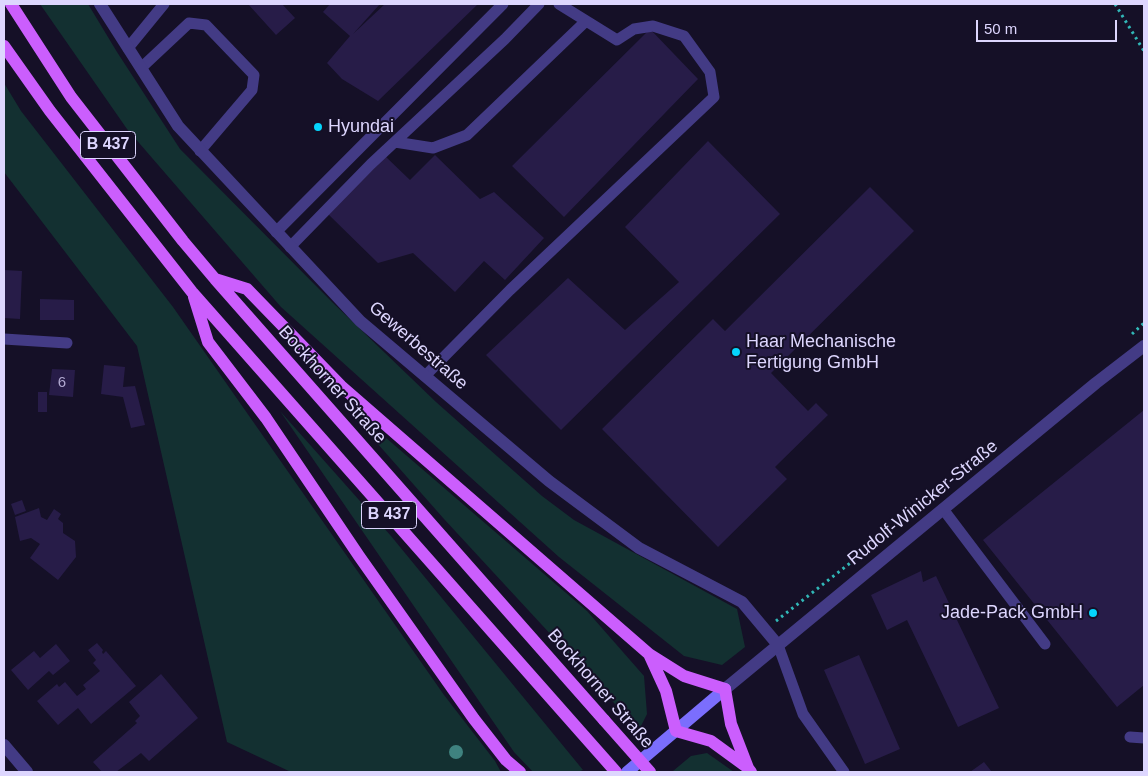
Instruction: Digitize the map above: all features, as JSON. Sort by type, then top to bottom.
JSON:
[{"type":"main road","name":"Bockhorner Straße","points":[[11,4],[71,97],[215,279],[650,772]]},
{"type":"main road","name":"B 437","points":[[4,46],[50,111],[192,292],[616,772]]},
{"type":"main road","points":[[215,279],[247,289],[341,386],[649,654],[684,676],[725,689],[731,724],[750,770]]},
{"type":"main road","points":[[192,292],[208,342],[266,418],[359,556],[474,719],[506,760],[512,772]]},
{"type":"main road","points":[[649,654],[666,691],[676,731],[711,740],[750,770]]},
{"type":"main road","points":[[506,760],[520,772]]},
{"type":"street","name":"Gewerbestraße","points":[[100,4],[178,126],[360,321],[549,481],[639,548],[742,602],[778,645]]},
{"type":"street","name":"Rudolf-Winicker-Straße","points":[[725,689],[1096,383],[1144,346]]},
{"type":"street","points":[[627,772],[725,689]]},
{"type":"street","points":[[4,745],[27,772]]},
{"type":"lane","points":[[128,48],[164,4]]},
{"type":"lane","points":[[276,232],[503,4]]},
{"type":"lane","points":[[290,247],[395,142],[505,39],[539,4]]},
{"type":"lane","points":[[425,376],[510,290],[714,97],[710,72],[684,36],[653,26],[634,29],[617,40],[559,4]]},
{"type":"lane","points":[[395,142],[433,148],[467,136],[586,21]]},
{"type":"lane","points":[[140,68],[189,23],[206,25],[254,75],[252,90],[200,151]]},
{"type":"lane","points":[[4,339],[67,343]]},
{"type":"lane","points":[[943,510],[1045,644]]},
{"type":"lane","points":[[778,645],[803,714],[844,772]]},
{"type":"lane","points":[[1130,737],[1144,738]]},
{"type":"path","points":[[1115,4],[1144,51]]},
{"type":"green space","points":[[40,4],[88,4],[180,149],[332,302],[436,402],[542,496],[574,520],[737,609],[745,647],[722,665],[684,656],[559,557],[281,307],[127,129]]},
{"type":"green space","points":[[4,83],[21,111],[173,307],[444,695],[495,761],[501,772],[291,772],[227,742],[137,346],[4,172]]},
{"type":"green space","points":[[349,406],[587,611],[644,676],[647,714],[639,730],[444,519],[347,409]]},
{"type":"green space","points":[[280,411],[391,536],[583,770],[577,772],[533,772],[514,752]]},
{"type":"green space","points":[[707,753],[734,772],[673,771],[691,756]]},
{"type":"building","points":[[248,4],[282,4],[295,18],[276,35]]},
{"type":"building","points":[[330,4],[380,4],[353,34],[385,4],[478,4],[378,101],[342,79],[327,63],[350,36],[323,12]]},
{"type":"building","points":[[650,29],[698,79],[564,217],[512,166]]},
{"type":"building","points":[[708,141],[780,214],[561,430],[486,355],[568,278],[625,330],[679,282],[625,227]]},
{"type":"building","points":[[435,155],[480,199],[494,192],[544,238],[505,280],[484,261],[455,292],[413,253],[378,263],[328,214],[385,156],[410,180]]},
{"type":"building","name":"Haar Mechanische Fertigung GmbH","points":[[870,187],[914,231],[771,373],[808,411],[816,403],[828,415],[775,467],[787,479],[718,547],[602,429],[713,319],[725,331]]},
{"type":"building","points":[[4,270],[22,271],[20,319],[4,318]]},
{"type":"building","points":[[40,299],[74,300],[74,320],[40,320]]},
{"type":"building","points":[[104,365],[125,367],[123,387],[135,386],[145,425],[131,428],[123,397],[101,394]]},
{"type":"building","points":[[52,369],[75,370],[73,397],[49,395]]},
{"type":"building","points":[[38,392],[47,392],[47,412],[38,412]]},
{"type":"building","name":"Jade-Pack GmbH","points":[[1144,410],[1144,685],[1117,707],[983,540]]},
{"type":"building","points":[[22,500],[26,511],[15,515],[11,504]]},
{"type":"building","points":[[39,508],[41,517],[47,520],[54,509],[61,514],[58,519],[63,523],[63,533],[75,541],[76,557],[58,580],[30,558],[40,544],[31,538],[20,541],[15,517]]},
{"type":"building","points":[[921,571],[923,582],[936,576],[999,708],[958,727],[907,620],[887,630],[871,595]]},
{"type":"building","points":[[97,643],[103,650],[103,654],[106,651],[136,686],[91,724],[78,708],[58,725],[37,701],[57,684],[59,687],[65,682],[77,696],[86,689],[83,685],[100,671],[93,663],[96,660],[88,650]]},
{"type":"building","points":[[56,644],[70,661],[53,675],[49,671],[28,690],[11,670],[34,651],[40,658]]},
{"type":"building","points":[[859,655],[900,749],[865,764],[824,670]]},
{"type":"building","points":[[161,674],[198,718],[149,761],[141,753],[116,772],[102,772],[93,762],[137,723],[135,721],[140,716],[129,702]]},
{"type":"building","points":[[984,762],[992,772],[970,772]]},
{"type":"place","name":"Hyundai","points":[[318,127]]},
{"type":"place","name":"Haar Mechanische Fertigung GmbH","points":[[736,352]]},
{"type":"place","name":"Jade-Pack GmbH","points":[[1093,613]]}]
